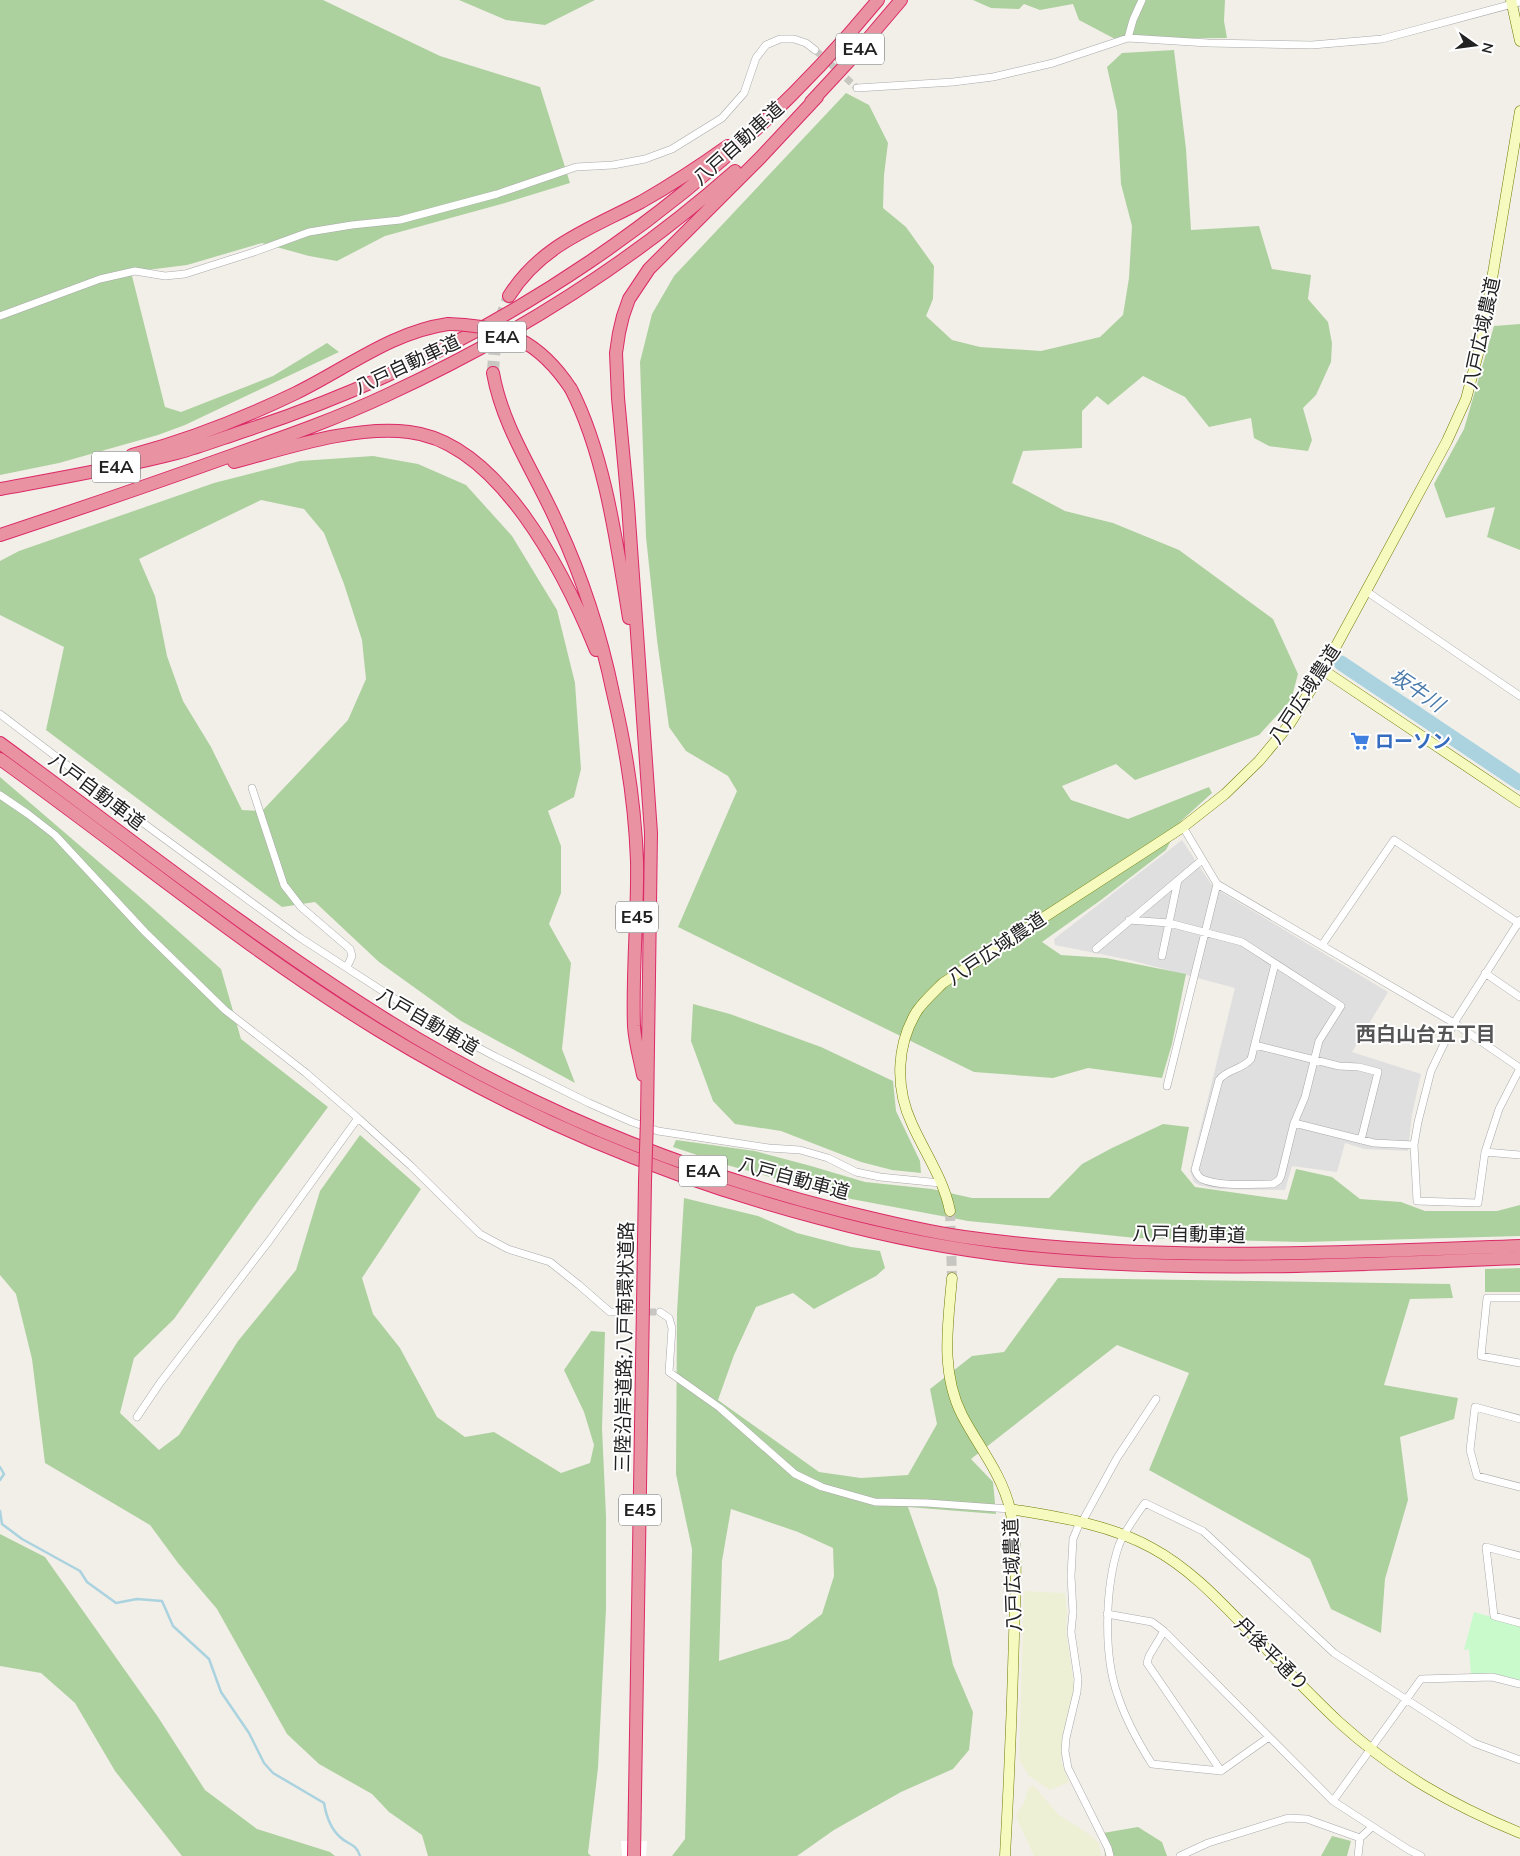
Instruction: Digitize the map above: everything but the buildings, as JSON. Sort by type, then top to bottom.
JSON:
[{"type":"highway","name":"八戸自動車道","points":[[0,488],[89,474],[180,452],[279,420],[377,381],[470,336],[564,280],[656,214],[727,156],[835,50],[878,0]]},
{"type":"highway","name":"八戸自動車道","points":[[0,535],[136,490],[298,432],[386,396],[473,353],[524,324],[595,279],[682,216],[754,155],[816,97],[901,0]]},
{"type":"highway","points":[[509,296],[528,269],[555,248],[688,174],[734,141],[799,87]]},
{"type":"highway","points":[[645,734],[629,514],[616,372],[616,353],[623,316],[630,299],[649,269],[767,151],[816,97]]},
{"type":"highway","points":[[39,482],[148,451],[231,421],[296,393],[414,331],[448,324],[477,325],[491,328],[527,343],[550,361],[571,389],[581,407],[602,479],[630,621],[645,734]]},
{"type":"highway","points":[[493,373],[507,423],[558,524],[584,589],[606,659],[620,726]]},
{"type":"highway","points":[[136,490],[269,453],[366,432],[410,432],[446,442],[478,463],[494,479],[529,523],[560,570],[574,597],[600,659],[620,726]]},
{"type":"highway","name":"三陸沿岸道路;八戸南環状道路","points":[[620,726],[633,797],[636,830],[637,904],[634,1026],[647,1114]]},
{"type":"highway","name":"三陸沿岸道路;八戸南環状道路","points":[[634,1856],[651,833],[645,734]]},
{"type":"highway","name":"八戸自動車道","points":[[0,743],[294,960],[387,1020],[496,1082],[555,1111],[660,1156],[708,1172],[782,1196],[877,1219],[961,1236],[1034,1245],[1114,1251],[1214,1254],[1520,1246]]},
{"type":"highway","name":"八戸自動車道","points":[[0,759],[284,969],[377,1029],[489,1093],[560,1128],[654,1167],[699,1183],[770,1205],[866,1231],[943,1247],[1026,1258],[1100,1264],[1203,1267],[1342,1265],[1520,1258]]},
{"type":"street","points":[[1128,38],[1132,20],[1142,0]]},
{"type":"street","points":[[857,88],[953,82],[993,77],[1053,63],[1128,38],[1208,44],[1312,45],[1382,39],[1514,2],[1520,41]]},
{"type":"street","points":[[0,316],[100,279],[135,271],[165,276],[185,274],[309,232],[400,220],[497,194],[576,167],[613,165],[646,159],[672,149],[688,140],[727,112],[744,94],[756,58],[766,45],[780,39],[794,39],[806,43],[816,50]]},
{"type":"street","name":"八戸広域農道","points":[[950,1211],[947,1196],[911,1123],[902,1096],[900,1051],[907,1029],[918,1009],[943,983],[1182,827],[1225,794],[1260,761],[1289,725],[1323,670],[1366,591],[1446,441],[1466,399],[1482,339],[1520,111]]},
{"type":"street","points":[[1366,591],[1520,696]]},
{"type":"street","points":[[1323,670],[1520,802]]},
{"type":"street","points":[[0,714],[158,834],[299,937],[432,1023],[496,1057],[632,1122],[670,1134],[769,1148],[800,1150],[828,1158],[856,1172],[940,1183]]},
{"type":"street","points":[[252,788],[284,885],[301,907],[350,949],[352,956],[347,967]]},
{"type":"street","points":[[0,795],[28,814],[55,836],[145,932],[225,1010],[358,1118],[411,1166],[480,1234],[508,1249],[550,1262],[610,1312],[628,1312]]},
{"type":"street","points":[[1182,827],[1217,884],[1454,1023],[1520,1068],[1499,1109],[1485,1152],[1478,1203],[1417,1202],[1414,1145],[1431,1072],[1454,1023],[1519,922],[1394,840],[1322,945]]},
{"type":"street","points":[[1096,948],[1202,860]]},
{"type":"street","points":[[1162,956],[1178,880]]},
{"type":"street","points":[[1168,1086],[1217,884]]},
{"type":"street","points":[[1129,920],[1169,923],[1242,942],[1341,1006],[1319,1041],[1305,1097],[1294,1123],[1279,1180],[1272,1184],[1222,1183],[1200,1178],[1195,1170],[1219,1080],[1223,1075],[1246,1066],[1251,1060],[1275,964]]},
{"type":"street","points":[[1485,973],[1520,997]]},
{"type":"street","points":[[1255,1045],[1339,1066],[1378,1072],[1361,1140]]},
{"type":"street","points":[[137,1417],[269,1241],[358,1118]]},
{"type":"street","points":[[1294,1123],[1374,1143],[1414,1145]]},
{"type":"street","points":[[1485,1152],[1520,1155]]},
{"type":"street","name":"八戸広域農道","points":[[952,1278],[947,1331],[948,1368],[952,1392],[962,1415],[1002,1484],[1010,1509],[1014,1544],[1015,1591],[1011,1748],[1005,1856]]},
{"type":"street","points":[[1520,1298],[1487,1298],[1481,1356],[1520,1363]]},
{"type":"street","points":[[660,1312],[669,1318],[672,1328],[669,1372],[720,1408],[795,1474],[822,1487],[875,1502],[927,1503],[1010,1509]]},
{"type":"street","points":[[1110,1856],[1108,1848],[1068,1768],[1065,1751],[1078,1680],[1071,1632],[1073,1612],[1071,1576],[1073,1539],[1117,1458],[1156,1399]]},
{"type":"street","points":[[1520,1419],[1475,1407],[1470,1450],[1477,1476],[1520,1487]]},
{"type":"street","points":[[1269,1736],[1221,1771],[1152,1764],[1134,1736],[1117,1695],[1108,1651],[1108,1614],[1109,1593],[1117,1556],[1124,1535],[1145,1503],[1203,1531],[1334,1653],[1474,1744],[1520,1760]]},
{"type":"street","name":"丹後平通り","points":[[1010,1509],[1081,1522],[1124,1535],[1151,1547],[1180,1565],[1206,1586],[1340,1722],[1371,1748],[1404,1773],[1440,1796],[1474,1814],[1520,1833]]},
{"type":"street","points":[[1520,1556],[1486,1547],[1494,1616],[1520,1624]]},
{"type":"street","points":[[1108,1614],[1152,1622],[1164,1631],[1333,1801],[1409,1850],[1422,1856]]},
{"type":"street","points":[[1164,1631],[1149,1656],[1147,1663],[1215,1765],[1221,1771]]},
{"type":"street","points":[[1333,1801],[1421,1680],[1492,1677],[1520,1684]]},
{"type":"street","points":[[1180,1856],[1208,1843],[1288,1818],[1307,1819],[1360,1838]]},
{"type":"street","points":[[1358,1856],[1360,1838],[1372,1827]]},
{"type":"shaded area","points":[[1182,840],[1211,884],[1221,892],[1388,992],[1352,1052],[1421,1074],[1412,1114],[1408,1151],[1365,1149],[1345,1143],[1337,1172],[1292,1166],[1285,1190],[1218,1189],[1194,1182],[1190,1171],[1235,988],[1130,960],[1055,945],[1054,939]]},
{"type":"green space","points":[[0,0],[323,0],[440,56],[540,87],[570,183],[385,236],[337,261],[309,256],[262,243],[187,265],[131,272],[165,407],[181,412],[273,376],[327,343],[339,352],[185,425],[158,435],[59,463],[0,475]]},
{"type":"green space","points":[[459,0],[595,0],[545,25],[506,20]]},
{"type":"green space","points":[[973,0],[1225,0],[1224,21],[1227,38],[1115,39],[1079,20],[1073,4],[1040,10],[1024,4],[1019,9],[991,8]]},
{"type":"green space","points":[[1174,50],[1186,149],[1191,230],[1259,226],[1272,269],[1311,275],[1308,299],[1328,322],[1332,343],[1331,362],[1316,395],[1303,408],[1312,440],[1308,451],[1269,446],[1254,438],[1251,418],[1209,427],[1185,397],[1143,376],[1108,405],[1097,396],[1082,411],[1082,448],[1023,451],[1012,483],[1065,511],[1113,523],[1179,550],[1273,619],[1298,674],[1291,700],[1259,735],[1135,780],[1116,764],[1062,786],[1071,800],[1128,819],[1209,787],[1212,793],[1181,821],[1166,850],[1042,942],[1061,955],[1106,958],[1186,974],[1172,1044],[1162,1078],[1088,1068],[1053,1078],[974,1072],[678,927],[737,791],[728,776],[686,751],[669,727],[646,537],[640,362],[652,314],[674,276],[846,93],[869,105],[888,143],[884,175],[883,208],[906,227],[934,266],[933,299],[926,316],[952,340],[980,347],[1041,351],[1100,337],[1123,315],[1129,278],[1132,226],[1121,184],[1117,111],[1107,67],[1122,53]]},
{"type":"green space","points":[[1520,324],[1520,550],[1487,537],[1495,507],[1446,518],[1434,484],[1464,429],[1494,326]]},
{"type":"green space","points":[[373,456],[418,464],[466,485],[512,536],[557,610],[575,683],[581,769],[574,797],[548,811],[561,846],[561,893],[549,924],[571,963],[562,1049],[575,1083],[461,1021],[379,962],[315,902],[282,907],[46,730],[64,647],[0,615],[0,561],[19,551],[214,483],[300,461]],"holes":[[[261,500],[304,509],[324,533],[344,584],[362,640],[366,679],[348,720],[262,811],[242,810],[211,747],[183,701],[167,656],[155,596],[139,559]]]},
{"type":"green space","points":[[0,777],[221,969],[241,1039],[328,1107],[174,1319],[134,1358],[120,1413],[159,1450],[179,1435],[238,1341],[296,1270],[320,1191],[360,1135],[421,1189],[362,1278],[373,1314],[400,1348],[437,1417],[465,1437],[494,1432],[561,1473],[590,1463],[594,1445],[584,1412],[564,1370],[591,1331],[605,1332],[602,1428],[606,1516],[606,1609],[598,1768],[588,1853],[591,1856],[428,1856],[422,1835],[389,1812],[372,1794],[319,1764],[287,1734],[217,1609],[178,1563],[150,1525],[45,1463],[32,1359],[16,1294],[0,1275]]},
{"type":"green space","points":[[693,1004],[730,1014],[821,1047],[893,1081],[896,1111],[920,1161],[921,1173],[892,1170],[861,1162],[781,1131],[735,1124],[713,1101],[691,1041]]},
{"type":"green space","points":[[1163,1124],[1189,1127],[1181,1170],[1195,1187],[1287,1200],[1296,1169],[1332,1177],[1360,1199],[1401,1202],[1425,1211],[1497,1211],[1520,1205],[1520,1236],[1304,1242],[1136,1238],[968,1221],[846,1198],[727,1165],[673,1147],[676,1140],[755,1151],[865,1182],[932,1189],[972,1198],[1049,1198],[1082,1164]]},
{"type":"green space","points":[[684,1198],[758,1216],[797,1233],[851,1247],[880,1251],[885,1268],[876,1276],[814,1309],[793,1293],[756,1307],[734,1355],[718,1400],[819,1472],[861,1478],[908,1475],[937,1424],[930,1389],[972,1356],[1004,1352],[1058,1278],[1450,1284],[1453,1298],[1410,1299],[1384,1385],[1458,1398],[1454,1419],[1400,1437],[1408,1500],[1385,1579],[1381,1633],[1331,1609],[1310,1559],[1149,1470],[1189,1373],[1117,1345],[971,1459],[993,1482],[996,1514],[908,1507],[937,1589],[953,1665],[973,1712],[969,1750],[953,1769],[901,1792],[834,1830],[797,1856],[672,1856],[685,1839],[692,1549],[676,1474],[677,1312]],"holes":[[[731,1509],[798,1532],[833,1548],[834,1576],[822,1614],[789,1639],[719,1661],[722,1561]]]},
{"type":"green space","points":[[1520,1268],[1520,1292],[1485,1292],[1485,1269]]},
{"type":"green space","points":[[0,1534],[45,1557],[158,1717],[205,1790],[257,1829],[330,1852],[335,1856],[182,1856],[115,1771],[75,1703],[41,1673],[0,1666]]},
{"type":"green space","points":[[1024,1591],[1065,1593],[1066,1632],[1074,1684],[1063,1738],[1061,1761],[1069,1782],[1050,1790],[1029,1776],[1019,1760]]},
{"type":"green space","points":[[1474,1612],[1520,1625],[1520,1680],[1492,1673],[1471,1674],[1469,1649],[1464,1650]]},
{"type":"green space","points":[[1033,1785],[1059,1815],[1086,1832],[1099,1843],[1101,1856],[1034,1856],[1017,1819],[1017,1813],[1024,1803],[1028,1789]]},
{"type":"green space","points":[[1138,1827],[1162,1842],[1167,1856],[1105,1856],[1103,1833]]},
{"type":"green space","points":[[1332,1836],[1351,1841],[1347,1856],[1321,1856]]},
{"type":"pier","points":[[621,1841],[647,1841],[646,1856],[622,1856]]},
{"type":"waterway","name":"坂牛川","points":[[1341,663],[1520,783]]},
{"type":"waterway","points":[[0,1467],[4,1474],[0,1480]]},
{"type":"waterway","points":[[0,1511],[2,1524],[22,1539],[80,1571],[87,1582],[116,1603],[137,1599],[162,1601],[173,1626],[209,1659],[221,1692],[249,1733],[264,1763],[273,1773],[324,1803],[334,1830],[343,1840],[352,1845],[360,1856]]},
{"type":"tunnel","points":[[815,50],[857,88]]},
{"type":"tunnel","points":[[493,373],[497,334],[509,296]]},
{"type":"tunnel","points":[[950,1211],[952,1278]]},
{"type":"tunnel","points":[[628,1312],[660,1312]]},
{"type":"place","name":"ローソン","points":[[1360,741]]},
{"type":"district","name":"西白山台五丁目","points":[[1426,1034]]}]
